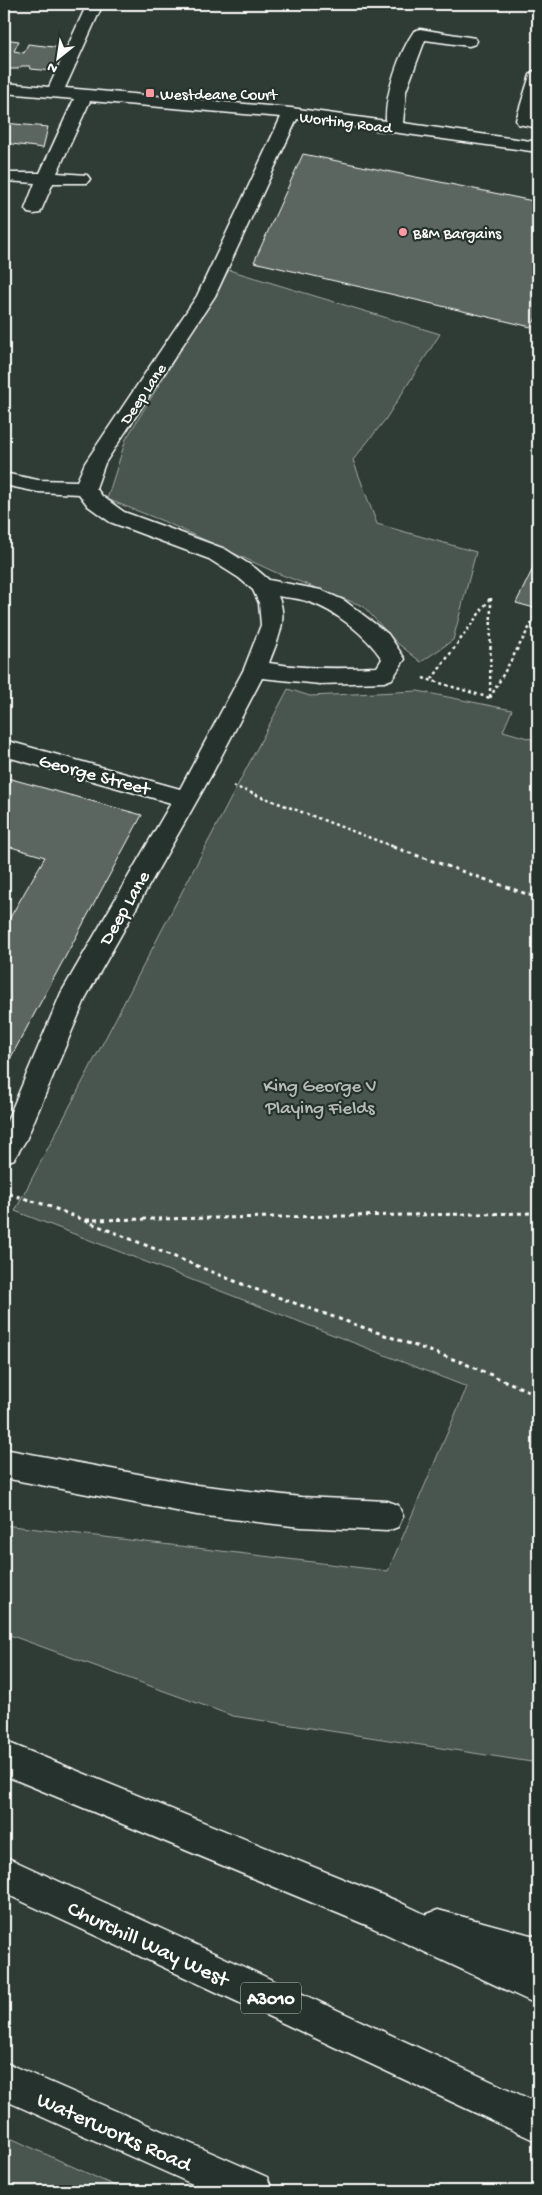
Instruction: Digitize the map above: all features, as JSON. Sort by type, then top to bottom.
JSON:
[{"type":"street","points":[[55,92],[95,4]]},
{"type":"street","points":[[395,127],[394,118],[399,82],[420,34],[469,41]]},
{"type":"street","points":[[537,83],[524,120],[538,123]]},
{"type":"street","name":"Worting Road","points":[[4,88],[291,114],[538,147]]},
{"type":"street","points":[[34,209],[46,178],[85,94]]},
{"type":"street","name":"Deep Lane","points":[[85,488],[95,463],[206,296],[291,114]]},
{"type":"street","points":[[12,177],[81,179]]},
{"type":"street","points":[[4,479],[38,486],[85,488],[94,501],[117,517],[217,554],[247,573],[262,586],[313,595],[337,606],[380,639],[394,659],[384,674],[353,677],[294,676],[255,669]]},
{"type":"street","name":"Deep Lane","points":[[4,1151],[16,1132],[74,993],[186,799],[255,669],[272,624],[270,603],[262,586]]},
{"type":"street","name":"George Street","points":[[4,748],[186,799]]},
{"type":"street","points":[[4,1463],[197,1500],[301,1512],[386,1516]]},
{"type":"street","points":[[4,1758],[384,1914],[538,1987]]},
{"type":"street","name":"Churchill Way West","points":[[4,1874],[538,2122]]},
{"type":"street","points":[[384,1914],[538,1955]]},
{"type":"street","name":"Waterworks Road","points":[[4,2081],[253,2191]]},
{"type":"path","points":[[491,597],[490,689],[490,698],[432,679],[491,597]]},
{"type":"path","points":[[490,698],[538,612]]},
{"type":"path","points":[[228,784],[466,874],[538,898]]},
{"type":"path","points":[[9,1194],[46,1205],[252,1288],[461,1362],[538,1395]]},
{"type":"path","points":[[83,1220],[538,1213]]},
{"type":"green space","points":[[229,270],[440,334],[385,420],[353,460],[377,524],[476,552],[453,640],[421,662],[396,642],[363,606],[277,573],[163,521],[107,499],[126,439]]},
{"type":"green space","name":"King George V Playing Fields","points":[[288,689],[310,696],[418,691],[512,710],[503,731],[538,741],[538,1763],[233,1716],[4,1633],[4,1525],[388,1571],[467,1387],[15,1211]]},
{"type":"green space","points":[[4,2135],[126,2191],[4,2191]]},
{"type":"building","points":[[4,39],[19,41],[14,51],[24,53],[28,44],[71,49],[62,72],[31,69],[30,66],[7,69],[4,64]]},
{"type":"building","points":[[4,123],[48,127],[43,148],[4,143]]},
{"type":"building","name":"B&M Bargains","points":[[303,154],[538,202],[538,315],[531,327],[254,262]]},
{"type":"building","points":[[538,558],[538,609],[516,603]]},
{"type":"building","points":[[4,777],[142,815],[4,1070],[4,928],[45,857],[4,845]]},
{"type":"place","name":"Westdeane Court","points":[[150,93]]},
{"type":"place","name":"B&M Bargains","points":[[403,232]]}]
